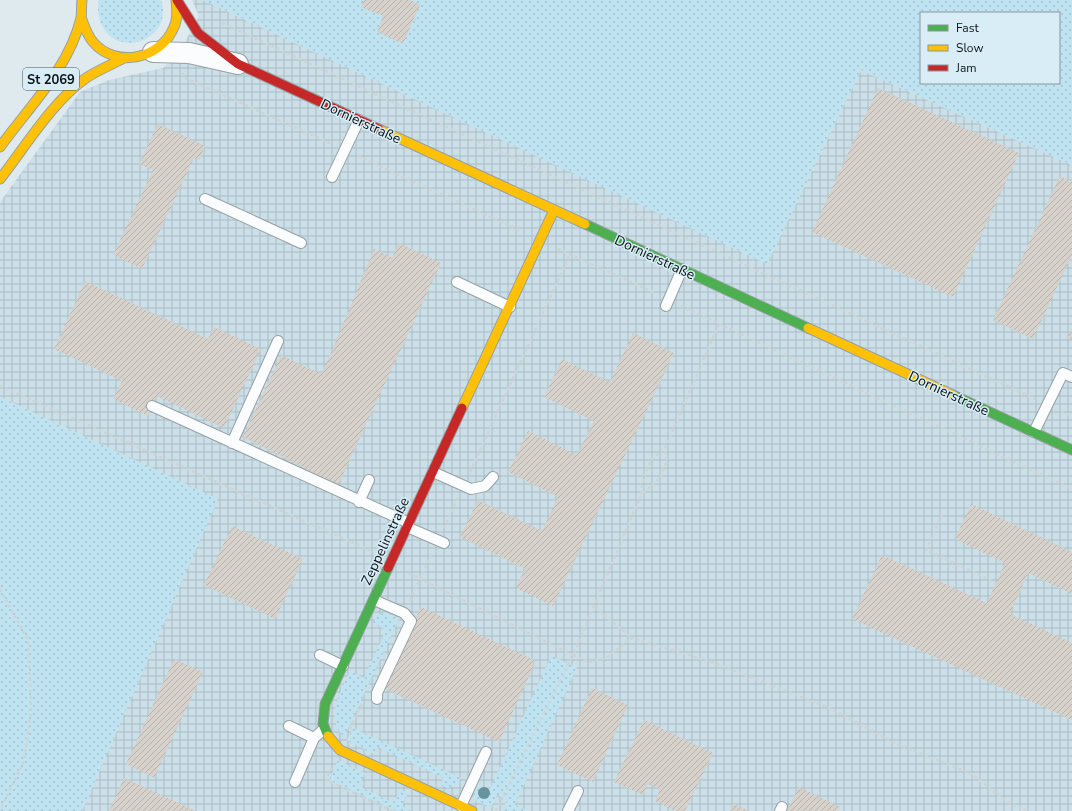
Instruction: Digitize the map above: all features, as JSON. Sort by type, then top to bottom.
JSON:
[{"type":"street","points":[[82,0],[81,17],[87,33],[97,46],[109,54],[124,58],[139,57],[153,52],[165,42],[173,30],[177,14],[177,0]]},
{"type":"street","name":"Dornierstraße","points":[[177,0],[198,33],[238,64]]},
{"type":"street","name":"St 2069","points":[[0,147],[68,54],[81,17]]},
{"type":"street","name":"Dornierstraße","points":[[153,52],[189,53],[238,64],[1072,450]]},
{"type":"street","name":"St 2069","points":[[0,179],[28,141],[67,94],[83,81],[124,58]]},
{"type":"street","name":"Zeppelinstraße","points":[[323,730],[323,714],[325,704],[554,210]]},
{"type":"street","points":[[323,730],[340,750],[472,811]]},
{"type":"lane","points":[[332,177],[359,120]]},
{"type":"lane","points":[[205,199],[301,243]]},
{"type":"lane","points":[[667,302],[682,269]]},
{"type":"lane","points":[[457,282],[510,307]]},
{"type":"lane","points":[[232,443],[278,341]]},
{"type":"lane","points":[[1034,432],[1063,373],[1072,377]]},
{"type":"lane","points":[[152,406],[444,543]]},
{"type":"lane","points":[[433,472],[471,489],[485,486],[493,477]]},
{"type":"lane","points":[[359,502],[369,480]]},
{"type":"lane","points":[[374,600],[404,613],[411,621],[377,693],[377,700]]},
{"type":"lane","points":[[320,654],[343,666]]},
{"type":"lane","points":[[289,726],[314,738]]},
{"type":"lane","points":[[295,782],[314,738],[323,730]]},
{"type":"lane","points":[[461,806],[486,752]]},
{"type":"lane","points":[[568,811],[578,791]]},
{"type":"path","points":[[220,23],[1072,416]]},
{"type":"path","points":[[183,76],[540,240],[667,302],[719,324],[1072,489]]},
{"type":"path","points":[[496,811],[573,655],[641,495],[645,474],[652,459],[665,448],[719,324]]},
{"type":"path","points":[[0,386],[369,549],[390,563],[420,579],[589,662],[606,658],[632,638]]},
{"type":"path","points":[[641,495],[660,478],[667,461],[665,448]]},
{"type":"path","points":[[942,515],[926,550],[996,583]]},
{"type":"path","points":[[0,589],[28,640],[31,710],[24,761],[0,810]]},
{"type":"path","points":[[597,598],[597,608],[604,616],[632,638],[712,662],[827,707],[897,744],[972,774],[1007,802],[1027,811]]},
{"type":"path","points":[[335,762],[326,780],[392,811]]},
{"type":"shaded area","points":[[99,0],[161,0],[163,14],[159,26],[151,35],[141,41],[129,43],[117,40],[107,33],[100,21],[98,10]]},
{"type":"shaded area","points":[[192,0],[203,0],[767,263],[861,70],[1072,165],[1072,811],[82,811],[217,499],[0,397],[0,202],[80,92],[109,80],[163,68],[178,55],[199,16]]},
{"type":"shaded area","points":[[203,0],[1072,0],[1072,165],[861,70],[767,264]]},
{"type":"shaded area","points":[[0,397],[218,499],[82,811],[0,811]]},
{"type":"shaded area","points":[[386,612],[399,619],[344,737],[338,729],[335,721],[336,704],[350,671],[364,678],[386,630],[373,623],[376,616]]},
{"type":"shaded area","points":[[551,656],[577,667],[515,805],[528,811],[502,811],[507,800],[497,795],[491,808],[476,801],[472,792],[475,784],[489,791]]},
{"type":"shaded area","points":[[353,728],[461,778],[457,785],[448,788],[441,785],[443,778],[378,747],[374,754],[347,740]]},
{"type":"shaded area","points":[[338,760],[365,773],[359,786],[393,803],[400,789],[408,793],[402,806],[412,811],[397,811],[329,780]]},
{"type":"building","points":[[364,0],[410,0],[420,5],[403,44],[377,32],[383,16],[361,7]]},
{"type":"building","points":[[878,88],[1019,153],[953,297],[812,232]]},
{"type":"building","points":[[158,124],[205,146],[199,160],[194,158],[142,269],[113,255],[153,170],[139,164]]},
{"type":"building","points":[[1060,176],[1072,182],[1072,255],[1033,339],[993,320]]},
{"type":"building","points":[[399,243],[441,263],[338,485],[243,437],[281,355],[321,374],[374,249],[392,258]]},
{"type":"building","points":[[85,281],[208,339],[214,327],[261,349],[224,428],[157,396],[148,416],[113,399],[122,381],[54,349]]},
{"type":"building","points":[[1072,328],[1072,340],[1067,338]]},
{"type":"building","points":[[633,333],[674,353],[553,606],[516,588],[525,569],[460,537],[478,500],[542,531],[558,497],[508,472],[528,431],[577,455],[594,421],[544,397],[562,359],[610,382]]},
{"type":"building","points":[[971,504],[1072,552],[1072,594],[1028,573],[1010,614],[1072,643],[1072,720],[852,619],[882,555],[987,603],[1005,563],[955,539]]},
{"type":"building","points":[[232,526],[303,559],[275,619],[204,585]]},
{"type":"building","points":[[421,607],[536,661],[499,742],[383,688]]},
{"type":"building","points":[[174,659],[203,672],[154,778],[126,764]]},
{"type":"building","points":[[592,688],[628,705],[593,782],[557,765]]},
{"type":"building","points":[[644,720],[713,753],[685,811],[675,811],[655,801],[660,790],[648,784],[643,795],[614,782]]},
{"type":"building","points":[[124,778],[196,811],[109,811]]},
{"type":"building","points":[[799,787],[840,807],[838,811],[787,811]]},
{"type":"building","points":[[733,804],[750,811],[730,811]]},
{"type":"traffic: fast","points":[[585,224],[808,328]]},
{"type":"traffic: fast","points":[[953,395],[1072,450]]},
{"type":"traffic: fast","points":[[328,736],[323,724],[325,704],[388,568]]},
{"type":"traffic: slow","points":[[0,147],[47,86],[67,54],[81,18],[82,0]]},
{"type":"traffic: slow","points":[[81,17],[89,36],[93,42],[103,50],[114,56],[125,58],[137,57],[149,53],[159,47],[168,38],[176,21],[176,0]]},
{"type":"traffic: slow","points":[[0,179],[40,125],[62,99],[86,78],[124,58]]},
{"type":"traffic: slow","points":[[379,129],[585,224]]},
{"type":"traffic: slow","points":[[462,408],[554,210]]},
{"type":"traffic: slow","points":[[808,328],[953,395]]},
{"type":"traffic: slow","points":[[328,736],[340,750],[472,811]]},
{"type":"traffic: jam","points":[[177,0],[198,33],[238,64],[379,129]]},
{"type":"traffic: jam","points":[[388,568],[462,408]]}]
